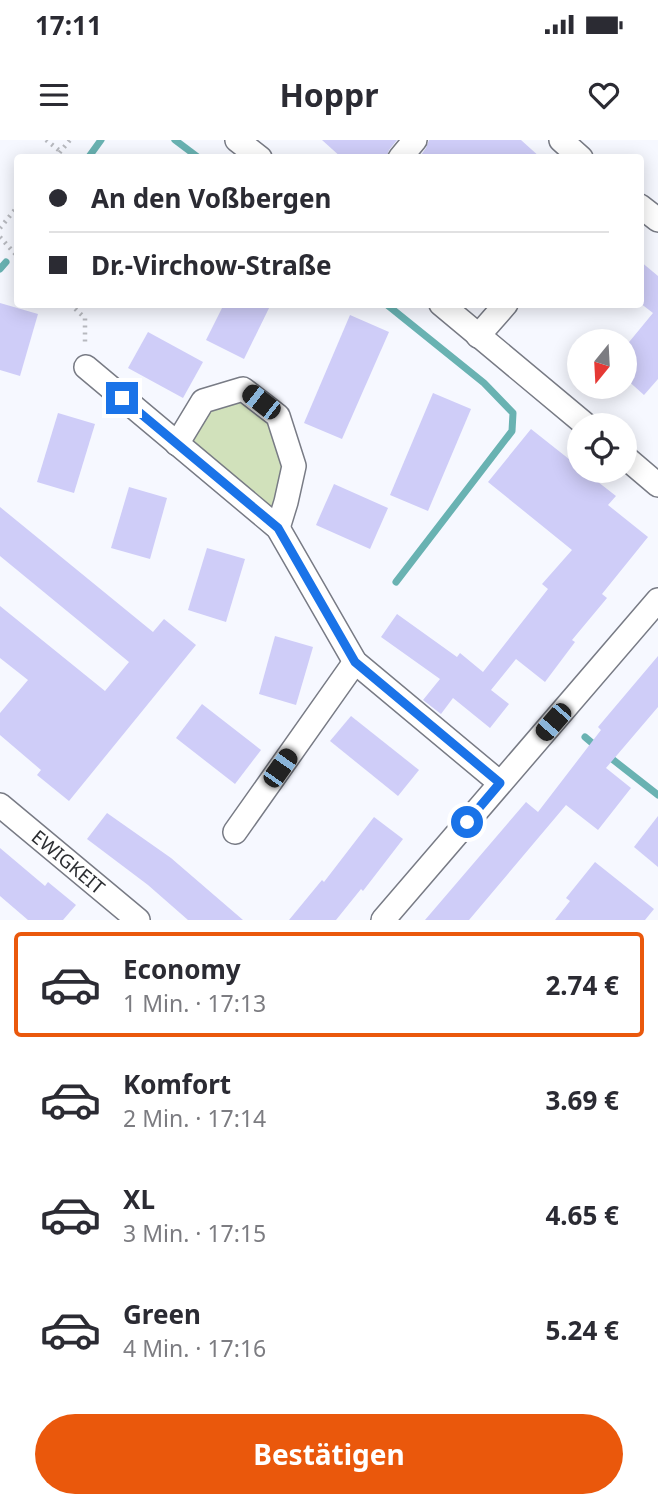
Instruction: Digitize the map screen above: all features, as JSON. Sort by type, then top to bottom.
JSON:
[{"type":"street","points":[[237,140],[255,154]]},
{"type":"street","points":[[403,154],[415,140]]},
{"type":"street","points":[[644,209],[658,220]]},
{"type":"street","points":[[446,308],[571,413]]},
{"type":"street","points":[[478,336],[502,308]]},
{"type":"street","points":[[86,367],[278,528],[355,662],[500,783]]},
{"type":"street","points":[[177,444],[203,401],[243,389],[278,416],[293,466],[278,528]]},
{"type":"street","points":[[637,467],[658,485]]},
{"type":"street","points":[[383,920],[658,600]]},
{"type":"street","points":[[235,832],[355,662]]},
{"type":"street","name":"EWIGKEIT","points":[[0,805],[138,920]]},
{"type":"path","points":[[46,140],[60,151]]},
{"type":"path","points":[[58,154],[69,140]]},
{"type":"path","points":[[0,229],[14,211]]},
{"type":"path","points":[[0,237],[14,253]]},
{"type":"path","points":[[74,308],[85,318],[86,367]]},
{"type":"green space","points":[[243,389],[278,416],[294,466],[278,528],[177,444],[203,401]]},
{"type":"building","points":[[322,140],[397,140],[388,154],[338,154]]},
{"type":"building","points":[[429,140],[521,140],[537,154],[422,154]]},
{"type":"building","points":[[644,264],[658,276],[658,379],[644,395],[637,389],[637,332],[653,313],[644,306]]},
{"type":"building","points":[[0,303],[38,314],[20,376],[0,370]]},
{"type":"building","points":[[222,308],[269,308],[244,359],[206,340]]},
{"type":"building","points":[[350,315],[389,332],[342,439],[304,423]]},
{"type":"building","points":[[148,332],[203,362],[183,398],[128,368]]},
{"type":"building","points":[[433,393],[471,409],[428,511],[390,495]]},
{"type":"building","points":[[58,413],[95,424],[74,493],[37,482]]},
{"type":"building","points":[[531,429],[567,458],[567,483],[599,483],[616,496],[608,505],[648,537],[602,594],[607,598],[572,640],[575,642],[545,682],[516,659],[491,690],[509,704],[490,728],[453,698],[441,714],[423,700],[440,679],[381,637],[397,614],[457,657],[460,653],[483,672],[548,589],[542,584],[572,550],[488,482]]},
{"type":"building","points":[[334,484],[388,508],[370,549],[316,525]]},
{"type":"building","points":[[129,487],[167,498],[150,559],[111,548]]},
{"type":"building","points":[[0,507],[153,632],[164,619],[196,645],[69,801],[37,775],[41,770],[0,735],[0,713],[28,680],[0,658],[0,606],[105,691],[129,662],[0,556]]},
{"type":"building","points":[[207,548],[245,559],[226,622],[188,610]]},
{"type":"building","points":[[275,636],[313,647],[296,705],[259,694]]},
{"type":"building","points":[[658,656],[658,707],[606,768],[631,788],[598,830],[566,805],[469,920],[425,920],[526,802],[538,812],[601,730],[598,727]]},
{"type":"building","points":[[202,704],[261,750],[235,784],[176,738]]},
{"type":"building","points":[[351,716],[419,770],[398,796],[330,741]]},
{"type":"building","points":[[107,813],[171,858],[243,920],[188,920],[148,885],[87,839]]},
{"type":"building","points":[[658,816],[658,867],[634,847]]},
{"type":"building","points":[[374,817],[403,839],[363,891],[361,889],[336,920],[289,920],[322,880],[324,882]]},
{"type":"building","points":[[0,848],[45,886],[48,882],[76,905],[63,920],[28,920],[0,896]]},
{"type":"building","points":[[595,862],[654,909],[645,920],[555,920],[570,901],[566,898]]},
{"type":"waterway","points":[[91,154],[101,140]]},
{"type":"waterway","points":[[175,140],[194,154]]},
{"type":"waterway","points":[[0,269],[6,262]]},
{"type":"waterway","points":[[391,308],[484,383],[513,413],[512,431],[396,582]]},
{"type":"waterway","points":[[585,737],[598,748]]},
{"type":"waterway","points":[[607,755],[658,795]]},
{"type":"route","points":[[122,398],[278,528],[355,662],[500,783],[467,822]]}]
